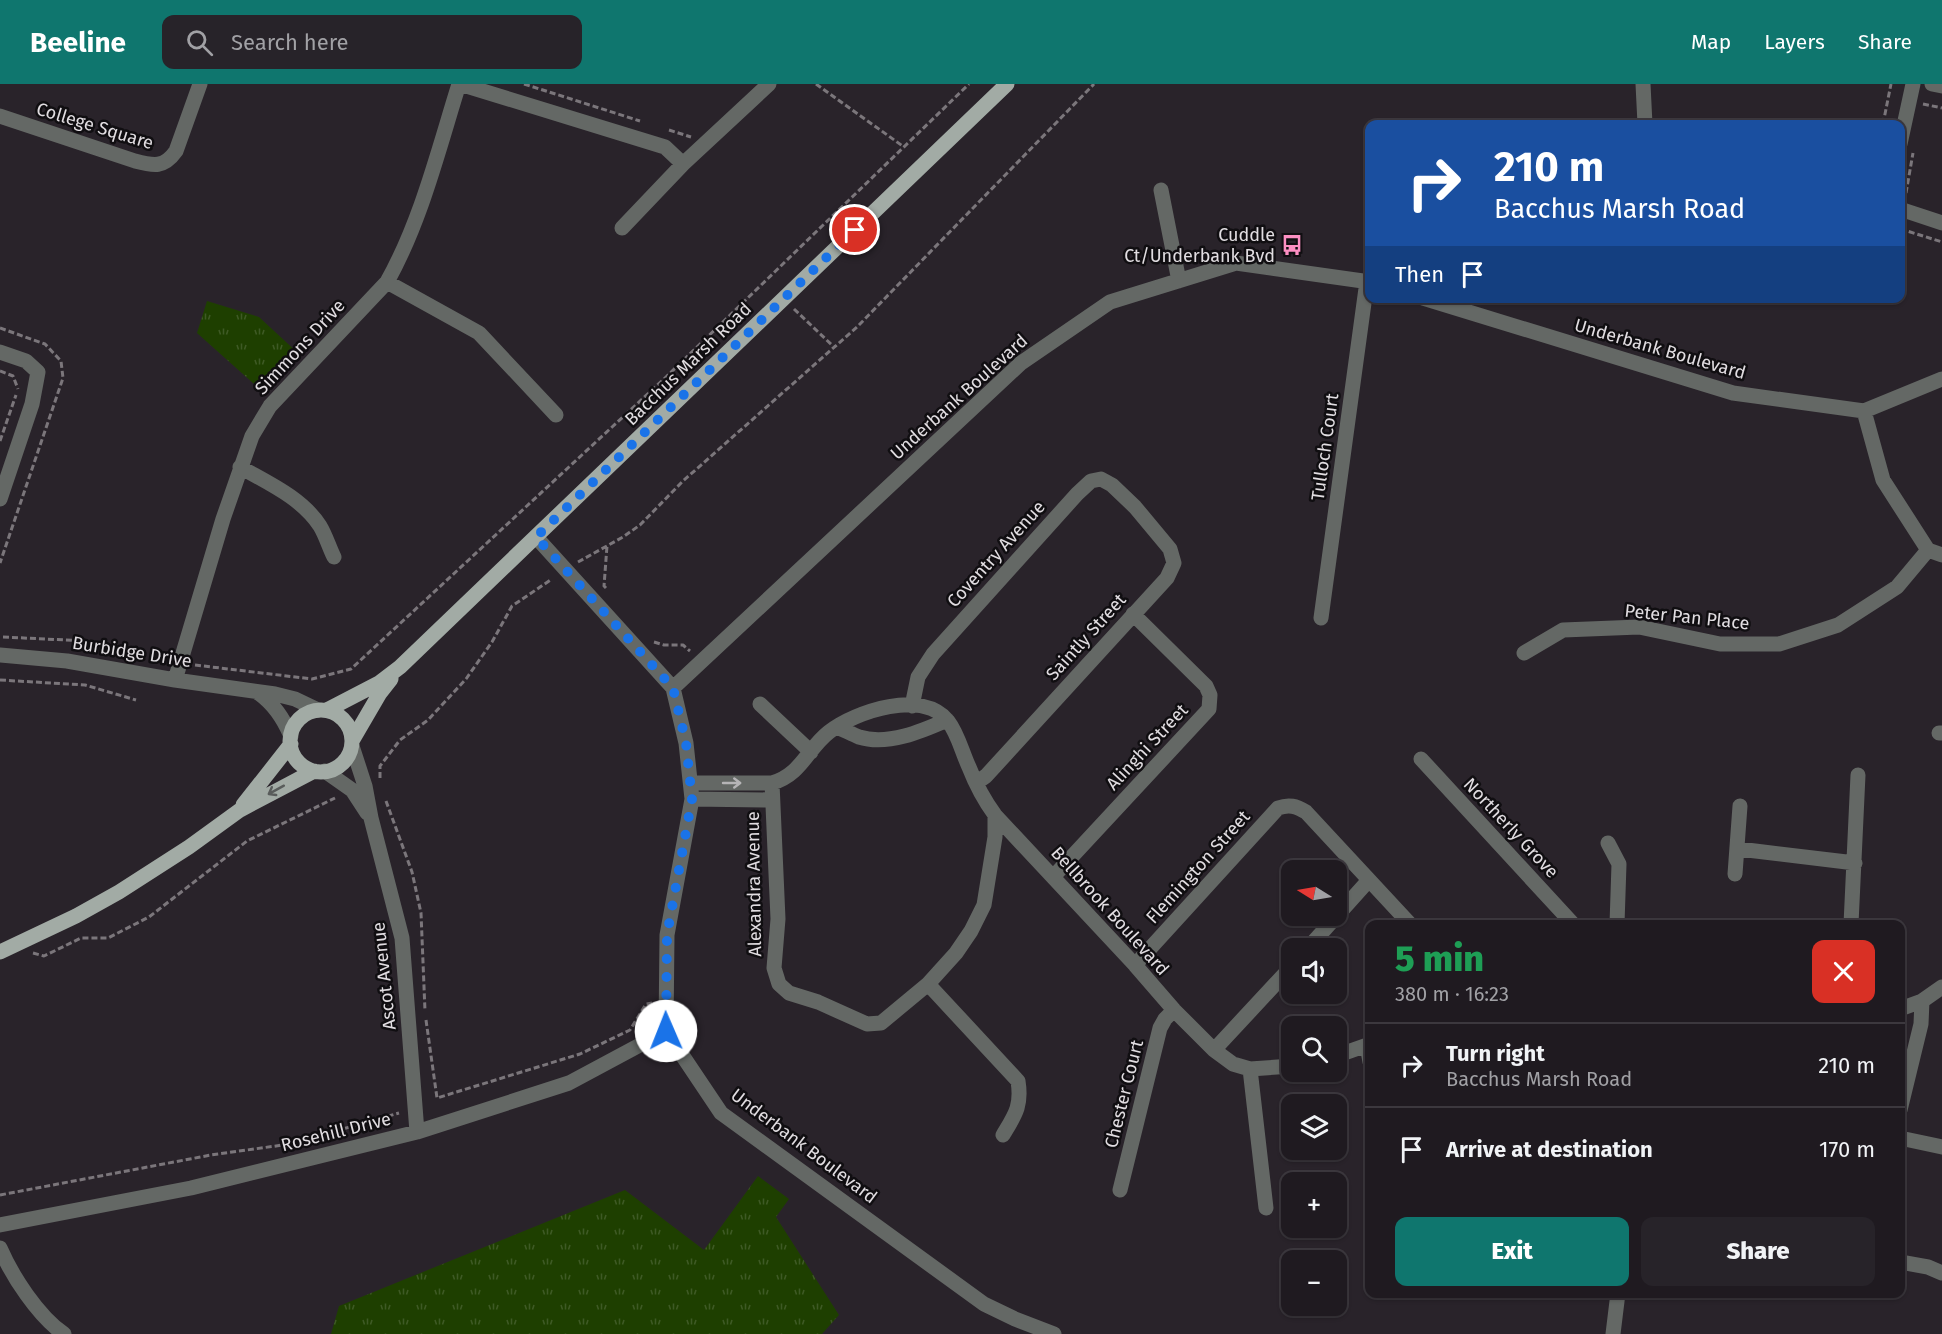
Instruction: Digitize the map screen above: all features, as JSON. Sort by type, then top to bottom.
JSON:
[{"type":"main road","name":"Bacchus Marsh Road","points":[[322,710],[379,683],[400,667],[1005,85]]},
{"type":"main road","name":"Bacchus Marsh Road","points":[[352,743],[380,693],[400,667]]},
{"type":"main road","points":[[6,949],[120,892],[189,848],[240,810],[319,771],[342,763],[352,743],[350,730],[337,714],[322,710],[308,713],[300,718],[294,727],[291,740],[293,753],[298,761],[319,771]]},
{"type":"main road","points":[[240,810],[291,740]]},
{"type":"street","name":"College Square","points":[[0,116],[135,161],[149,165],[161,164],[169,160],[176,152],[200,84]]},
{"type":"street","points":[[460,84],[665,147],[683,164]]},
{"type":"street","name":"Simmons Drive","points":[[176,680],[240,467],[252,436],[270,406],[387,282],[398,262],[422,203],[460,84]]},
{"type":"street","points":[[621,228],[683,164],[769,84]]},
{"type":"street","points":[[1643,84],[1645,120]]},
{"type":"street","points":[[1907,148],[1913,84]]},
{"type":"street","points":[[1932,84],[1942,86]]},
{"type":"street","points":[[1161,190],[1179,281]]},
{"type":"street","points":[[1905,211],[1942,223]]},
{"type":"street","name":"Underbank Boulevard","points":[[673,688],[1021,363],[1110,302],[1236,263],[1365,282]]},
{"type":"street","points":[[387,282],[479,333],[556,415]]},
{"type":"street","name":"Tulloch Court","points":[[1321,618],[1365,303]]},
{"type":"street","name":"Underbank Boulevard","points":[[1440,303],[1733,393],[1864,411]]},
{"type":"street","points":[[0,352],[26,362],[38,372],[32,404],[0,499]]},
{"type":"street","points":[[1935,553],[1883,480],[1864,411],[1942,379]]},
{"type":"street","points":[[240,467],[280,489],[305,508],[320,526],[334,557]]},
{"type":"street","name":"Coventry Avenue","points":[[912,706],[918,676],[933,654],[1077,494],[1091,482],[1101,479],[1112,485],[1135,507]]},
{"type":"street","name":"Saintly Street","points":[[976,783],[986,776],[1167,578],[1174,563],[1170,549],[1135,507]]},
{"type":"street","points":[[536,537],[673,688],[686,743],[692,799],[667,935],[666,1031]]},
{"type":"street","name":"Peter Pan Place","points":[[1524,653],[1563,630],[1639,627],[1720,644],[1779,644],[1838,625],[1897,587],[1935,553]]},
{"type":"street","name":"Alinghi Street","points":[[1053,878],[1209,709],[1210,695],[1206,686],[1133,614]]},
{"type":"street","name":"Burbidge Drive","points":[[0,655],[68,661],[256,691],[295,699],[322,710]]},
{"type":"street","points":[[256,691],[270,701],[282,718],[291,740]]},
{"type":"street","points":[[760,704],[811,752]]},
{"type":"street","points":[[692,783],[772,783],[784,779],[797,768],[828,732],[862,712],[902,705],[930,707],[947,720],[915,734],[875,739],[861,737],[837,727]]},
{"type":"street","name":"Bellbrook Boulevard","points":[[947,720],[980,794],[995,815],[1174,1010],[1214,1050],[1233,1064],[1250,1069],[1281,1067]]},
{"type":"street","points":[[352,743],[358,788]]},
{"type":"street","name":"Northerly Grove","points":[[1421,759],[1569,920]]},
{"type":"street","points":[[319,771],[358,788]]},
{"type":"street","points":[[1851,920],[1858,775]]},
{"type":"street","name":"Alexandra Avenue","points":[[772,783],[778,919],[774,968],[779,984],[789,993],[818,1002],[867,1024],[881,1023],[928,984],[957,954],[984,905],[995,837],[995,815]]},
{"type":"street","name":"Ascot Avenue","points":[[358,788],[370,818],[402,938],[417,1132]]},
{"type":"street","points":[[692,799],[772,800]]},
{"type":"street","name":"Flemington Street","points":[[1135,965],[1278,808],[1295,806],[1306,812],[1369,880]]},
{"type":"street","points":[[1735,874],[1739,849],[1740,806]]},
{"type":"street","points":[[1608,843],[1619,864],[1617,920]]},
{"type":"street","points":[[1739,849],[1855,863]]},
{"type":"street","points":[[1317,938],[1369,880],[1406,920]]},
{"type":"street","points":[[1214,1050],[1281,978]]},
{"type":"street","points":[[928,984],[1018,1081],[1020,1095],[1017,1113],[1003,1135]]},
{"type":"street","points":[[1905,1007],[1922,1001],[1942,987]]},
{"type":"street","points":[[1905,1090],[1921,1024],[1922,1001]]},
{"type":"street","name":"Chester Court","points":[[1120,1191],[1160,1028],[1174,1010]]},
{"type":"street","name":"Underbank Boulevard","points":[[666,1031],[721,1113],[984,1304],[1054,1334]]},
{"type":"street","name":"Rosehill Drive","points":[[0,1225],[191,1188],[417,1132],[569,1083],[666,1031]]},
{"type":"street","points":[[1347,1052],[1365,1046]]},
{"type":"street","points":[[1250,1069],[1266,1208]]},
{"type":"street","points":[[1905,1139],[1942,1147]]},
{"type":"street","points":[[0,1248],[10,1272],[53,1326],[64,1334]]},
{"type":"street","points":[[1905,1263],[1928,1267],[1942,1273]]},
{"type":"street","points":[[1613,1334],[1617,1298]]},
{"type":"path","points":[[524,84],[650,124]]},
{"type":"path","points":[[816,84],[904,147]]},
{"type":"path","points":[[181,663],[312,679],[351,669],[666,377],[969,84]]},
{"type":"path","points":[[6,949],[44,956],[81,938],[108,938],[149,917],[247,841],[358,788],[379,783],[380,766],[400,740],[429,720],[466,679],[492,642],[512,606],[565,569],[640,525],[683,481],[857,327],[1084,97],[1094,84]]},
{"type":"path","points":[[1884,120],[1892,84]]},
{"type":"path","points":[[1923,104],[1942,108]]},
{"type":"path","points":[[661,127],[707,142]]},
{"type":"path","points":[[1907,148],[1905,193],[1915,196]]},
{"type":"path","points":[[783,300],[834,347]]},
{"type":"path","points":[[0,371],[13,376],[18,388],[0,441]]},
{"type":"path","points":[[606,546],[604,586],[611,594]]},
{"type":"path","points":[[0,637],[87,641],[144,657]]},
{"type":"path","points":[[652,641],[663,645],[683,645],[702,661]]},
{"type":"path","points":[[0,680],[85,685],[135,700]]},
{"type":"path","points":[[383,794],[412,872],[421,913],[426,1017],[437,1098]]},
{"type":"path","points":[[0,1195],[212,1155],[290,1144],[416,1107],[437,1098],[580,1054],[630,1030],[645,1004],[666,1000]]},
{"type":"green space","points":[[207,301],[259,317],[299,354],[264,393],[197,333]]},
{"type":"green space","points":[[758,1176],[789,1199],[776,1217],[839,1315],[822,1334],[331,1334],[339,1306],[625,1190],[704,1250]]},
{"type":"place","name":"Cuddle Ct/Underbank Bvd","points":[[1292,245]]},
{"type":"route","points":[[666,1031],[667,935],[692,799],[686,743],[673,688],[536,537],[855,230]]}]
